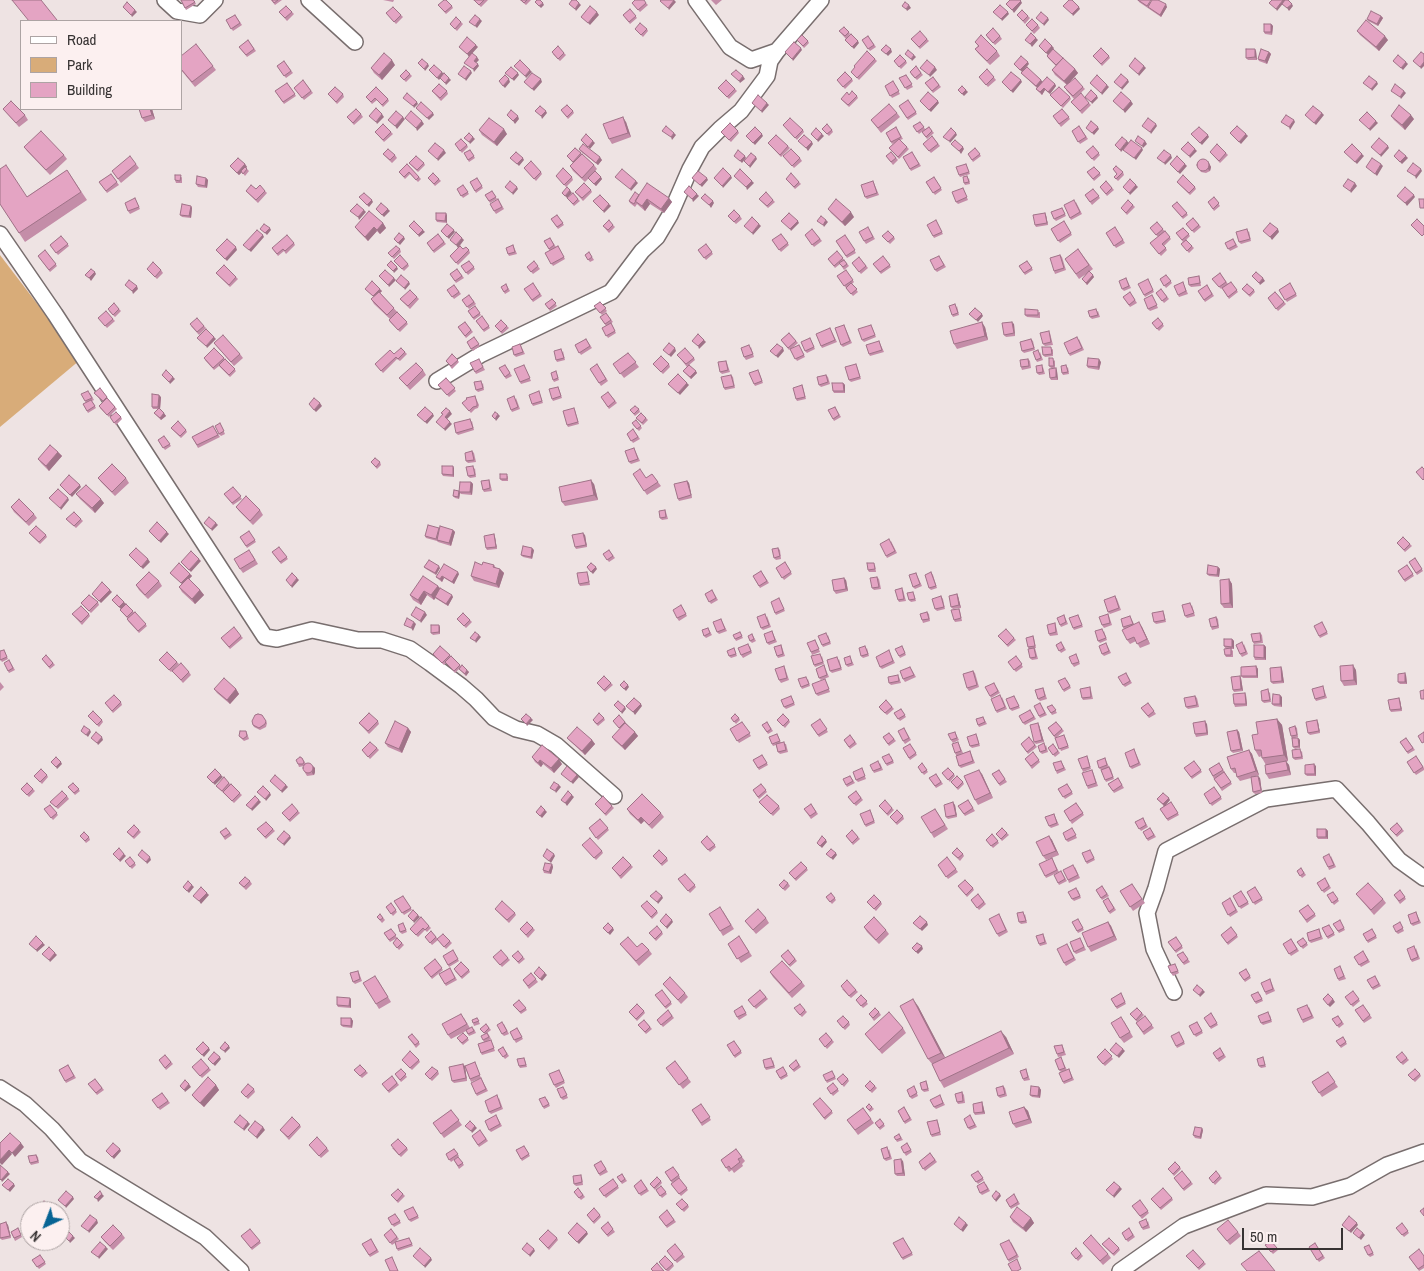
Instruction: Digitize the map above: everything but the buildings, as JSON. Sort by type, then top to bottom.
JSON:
[{"type":"street","points":[[165,0],[177,11],[200,15],[215,0]]},
{"type":"street","points":[[309,0],[354,42]]},
{"type":"street","points":[[696,0],[730,47],[750,60],[777,51]]},
{"type":"street","points":[[436,381],[480,355],[610,292],[642,251],[657,237],[670,215],[702,147],[741,112],[767,76],[770,62],[777,51],[821,0]]},
{"type":"street","points":[[0,234],[55,314],[265,637],[277,639],[312,630],[358,640],[382,640],[410,649],[461,686],[494,718],[516,729],[537,734],[556,745],[614,796]]},
{"type":"street","points":[[1174,992],[1154,949],[1147,913],[1166,851],[1266,799],[1336,789],[1399,860],[1424,878]]},
{"type":"street","points":[[0,1088],[25,1104],[52,1129],[80,1161],[205,1237],[241,1271]]},
{"type":"street","points":[[1120,1271],[1184,1226],[1266,1195],[1312,1197],[1350,1186],[1387,1165],[1424,1152]]},
{"type":"green space","points":[[0,255],[80,360],[0,427]]}]
